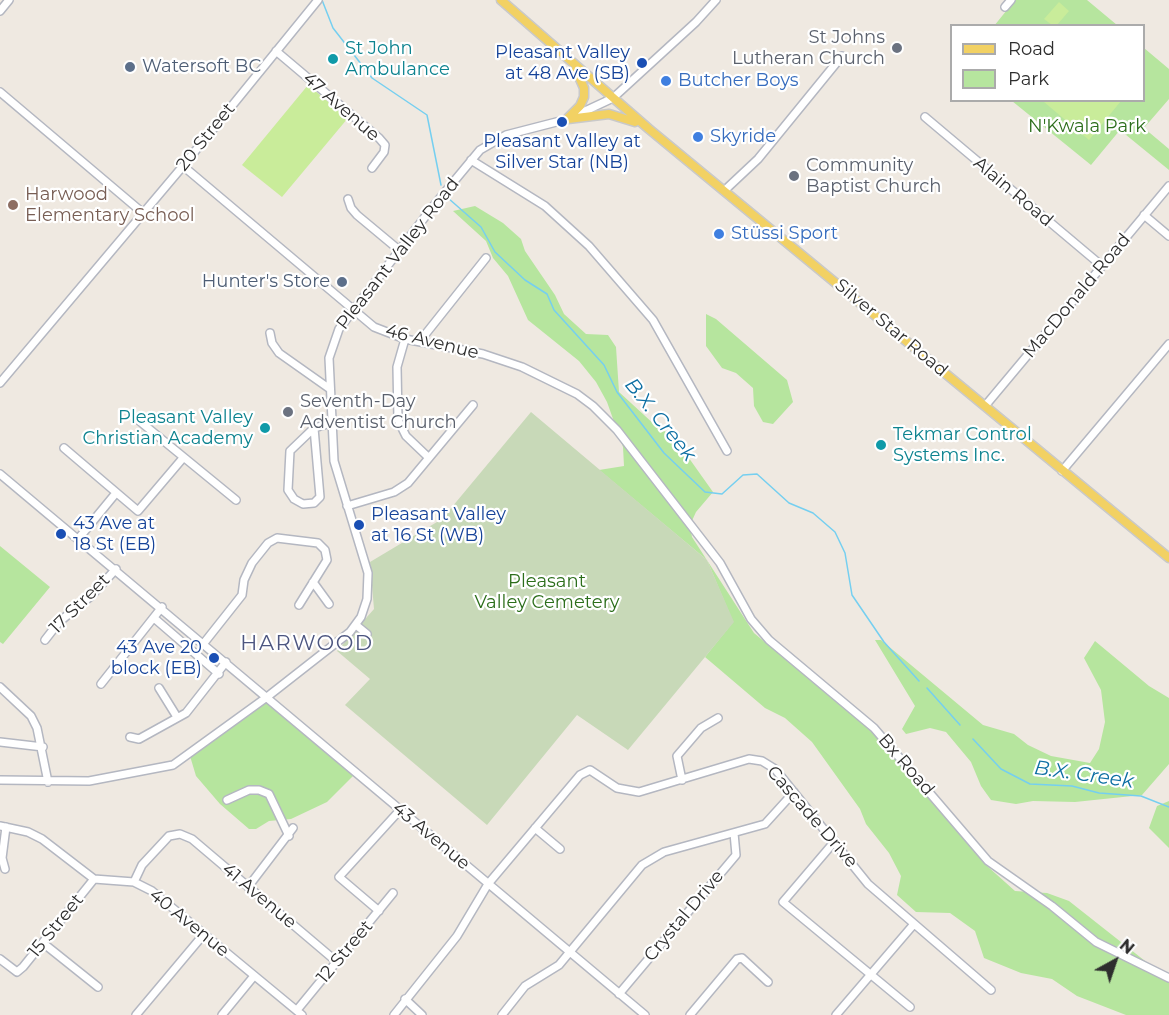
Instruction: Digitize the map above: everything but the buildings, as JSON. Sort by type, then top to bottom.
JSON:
[{"type":"main road","points":[[501,0],[560,52],[579,74],[584,88],[580,106],[568,119]]},
{"type":"main road","name":"Silver Star Road","points":[[560,52],[649,129],[1169,558]]},
{"type":"main road","points":[[568,119],[591,115],[619,116],[649,129]]},
{"type":"street","points":[[0,11],[9,0]]},
{"type":"street","name":"20 Street","points":[[0,383],[183,166],[318,0]]},
{"type":"street","name":"Pleasant Valley Road","points":[[0,780],[89,781],[174,765],[267,697],[356,625],[368,599],[368,573],[334,461],[329,358],[332,343],[354,308],[399,250],[471,160],[492,141],[506,135],[568,119],[613,98],[696,22],[716,0]]},
{"type":"street","points":[[1005,7],[1011,0]]},
{"type":"street","name":"47 Avenue","points":[[276,51],[380,138],[385,145],[384,152],[372,168]]},
{"type":"street","points":[[725,190],[758,159],[842,56]]},
{"type":"street","points":[[0,92],[143,213]]},
{"type":"street","name":"Alain Road","points":[[925,117],[1102,266]]},
{"type":"street","name":"Pleasant Valley Road","points":[[471,160],[545,206],[589,246],[653,320],[727,451]]},
{"type":"street","name":"46 Avenue","points":[[183,166],[374,327],[405,339],[483,354],[522,367],[577,394],[617,430],[679,510]]},
{"type":"street","name":"MacDonald Road","points":[[985,406],[1169,186]]},
{"type":"street","points":[[348,199],[357,215],[399,250]]},
{"type":"street","points":[[1144,215],[1169,236]]},
{"type":"street","points":[[420,341],[486,258]]},
{"type":"street","points":[[270,333],[272,343],[279,353],[330,389]]},
{"type":"street","points":[[405,339],[397,367],[398,420],[406,436],[428,457]]},
{"type":"street","points":[[1062,471],[1169,344]]},
{"type":"street","points":[[346,506],[394,492],[408,483],[473,405]]},
{"type":"street","points":[[137,419],[236,500]]},
{"type":"street","points":[[314,428],[320,497],[314,502],[303,504],[294,500],[288,490],[290,451],[314,428],[331,423]]},
{"type":"street","points":[[64,448],[138,511],[183,458]]},
{"type":"street","name":"43 Avenue","points":[[0,474],[645,1015]]},
{"type":"street","points":[[79,538],[116,493]]},
{"type":"street","name":"Bx Road","points":[[679,510],[720,563],[751,619],[769,640],[874,728],[988,861],[1052,906],[1096,942],[1169,978]]},
{"type":"street","points":[[204,643],[242,595],[244,580],[252,563],[268,543],[277,538],[318,543],[325,550],[327,560],[299,605]]},
{"type":"street","name":"17 Street","points":[[45,640],[59,622],[91,596],[116,569]]},
{"type":"street","points":[[314,582],[329,604]]},
{"type":"street","points":[[101,684],[162,608]]},
{"type":"street","points":[[154,618],[219,674]]},
{"type":"street","points":[[356,625],[367,634]]},
{"type":"street","points":[[130,737],[139,739],[186,713],[219,674],[226,662]]},
{"type":"street","points":[[0,687],[31,716],[43,747],[48,782]]},
{"type":"street","points":[[159,688],[177,717]]},
{"type":"street","points":[[682,780],[677,756],[701,728],[717,718]]},
{"type":"street","points":[[0,742],[43,747]]},
{"type":"street","name":"Cascade Drive","points":[[394,1015],[457,936],[472,906],[488,884],[580,775],[590,770],[617,788],[639,792],[749,759],[762,761],[775,769],[868,884],[991,990]]},
{"type":"street","points":[[227,800],[249,790],[259,790],[269,794],[289,836]]},
{"type":"street","points":[[502,1015],[525,986],[559,965],[642,865],[664,852],[765,824],[794,792]]},
{"type":"street","points":[[379,911],[339,877],[400,810]]},
{"type":"street","points":[[5,869],[2,858],[3,827],[28,832],[42,839],[94,879]]},
{"type":"street","points":[[248,887],[293,828]]},
{"type":"street","points":[[535,828],[560,849]]},
{"type":"street","name":"Crystal Drive","points":[[619,993],[736,855],[734,833]]},
{"type":"street","name":"41 Avenue","points":[[134,882],[142,865],[169,836],[180,834],[192,839],[337,962]]},
{"type":"street","points":[[835,841],[783,902],[909,1007]]},
{"type":"street","name":"40 Avenue","points":[[94,879],[134,882],[152,891],[300,1013]]},
{"type":"street","name":"15 Street","points":[[0,959],[17,972],[94,879]]},
{"type":"street","name":"12 Street","points":[[300,1013],[337,962],[393,893]]},
{"type":"street","points":[[836,1015],[914,924]]},
{"type":"street","points":[[136,1015],[204,934]]},
{"type":"street","points":[[43,942],[99,987]]},
{"type":"street","points":[[690,1015],[737,959],[742,958],[768,982]]},
{"type":"street","points":[[222,1015],[254,976]]},
{"type":"street","points":[[405,999],[422,1015]]},
{"type":"street","points":[[630,1015],[636,1008]]},
{"type":"green space","points":[[1015,0],[1087,0],[1116,24],[996,24]]},
{"type":"green space","points":[[1059,2],[1069,11],[1058,24],[1051,24],[1044,19]]},
{"type":"green space","name":"N'Kwala Park","points":[[1145,49],[1169,69],[1169,99],[1144,128],[1169,149],[1169,170],[1120,130],[1091,165],[1013,102],[1145,102]]},
{"type":"green space","points":[[308,85],[348,118],[282,197],[242,165]]},
{"type":"green space","points":[[1044,102],[1120,102],[1089,140]]},
{"type":"green space","points":[[475,206],[503,223],[521,239],[525,251],[555,295],[564,314],[586,334],[608,335],[616,347],[619,392],[656,426],[674,437],[713,492],[696,512],[690,525],[692,537],[707,560],[599,470],[624,466],[623,447],[607,402],[596,382],[579,361],[528,320],[508,276],[493,258],[486,241],[453,211]]},
{"type":"green space","points":[[706,314],[716,319],[787,380],[793,402],[773,424],[763,422],[754,406],[753,388],[736,373],[722,368],[706,346]]},
{"type":"green space","name":"Pleasant Valley Cemetery","points":[[531,412],[707,560],[734,622],[628,750],[577,715],[487,825],[345,705],[370,679],[337,651],[374,609],[370,562],[442,519]]},
{"type":"green space","points":[[0,546],[50,587],[3,644],[0,642]]},
{"type":"green space","points":[[707,561],[754,633],[871,731],[986,865],[1015,891],[1047,893],[1069,901],[1159,972],[1169,974],[1169,1015],[1126,1015],[1077,996],[1052,979],[1021,973],[984,958],[975,931],[950,913],[916,912],[897,895],[901,876],[889,853],[866,824],[860,809],[812,742],[785,718],[765,708],[705,657],[733,622]]},
{"type":"green space","points":[[875,640],[881,640],[983,725],[1014,734],[1028,745],[1051,756],[1090,763],[1099,749],[1105,722],[1101,690],[1084,658],[1095,641],[1149,686],[1169,698],[1169,764],[1142,795],[1075,802],[1033,801],[1016,804],[991,800],[981,786],[971,762],[946,732],[930,728],[906,734],[902,729],[915,706]]},
{"type":"green space","points":[[263,698],[357,772],[327,802],[291,819],[269,821],[256,829],[249,829],[220,804],[196,776],[190,756]]},
{"type":"green space","points":[[1169,801],[1169,848],[1149,828],[1157,806]]},
{"type":"waterway","name":"B.X. Creek","points":[[322,0],[333,28],[372,78],[427,115],[441,185]]},
{"type":"waterway","name":"B.X. Creek","points":[[448,198],[481,227],[495,252],[525,280],[547,294],[554,310],[604,365],[617,392],[664,453],[705,492],[722,494],[743,475],[757,474],[789,503],[813,513],[835,532],[845,553],[852,595],[884,642],[919,681]]},
{"type":"waterway","name":"B.X. Creek","points":[[927,688],[960,725]]},
{"type":"waterway","name":"B.X. Creek","points":[[973,739],[1001,769],[1030,784],[1072,786],[1099,793],[1141,796],[1169,807]]},
{"type":"place","name":"St Johns Lutheran Church","points":[[897,48]]},
{"type":"place","name":"St John Ambulance","points":[[333,59]]},
{"type":"place","name":"Pleasant Valley at 48 Ave (SB)","points":[[642,63]]},
{"type":"place","name":"Watersoft BC","points":[[130,67]]},
{"type":"place","name":"Butcher Boys","points":[[666,81]]},
{"type":"place","name":"Pleasant Valley at Silver Star (NB)","points":[[562,122]]},
{"type":"place","name":"Skyride","points":[[698,137]]},
{"type":"place","name":"Community Baptist Church","points":[[794,176]]},
{"type":"place","name":"Harwood Elementary School","points":[[13,205]]},
{"type":"place","name":"Stüssi Sport","points":[[719,234]]},
{"type":"place","name":"Hunter's Store","points":[[342,282]]},
{"type":"place","name":"Seventh-Day Adventist Church","points":[[288,412]]},
{"type":"place","name":"Pleasant Valley Christian Academy","points":[[265,428]]},
{"type":"place","name":"Tekmar Control Systems Inc.","points":[[881,445]]},
{"type":"place","name":"Pleasant Valley at 16 St (WB)","points":[[359,525]]},
{"type":"place","name":"43 Ave at 18 St (EB)","points":[[61,534]]},
{"type":"place","name":"43 Ave 20 block (EB)","points":[[214,658]]},
{"type":"district","name":"HARWOOD","points":[[307,644]]}]
